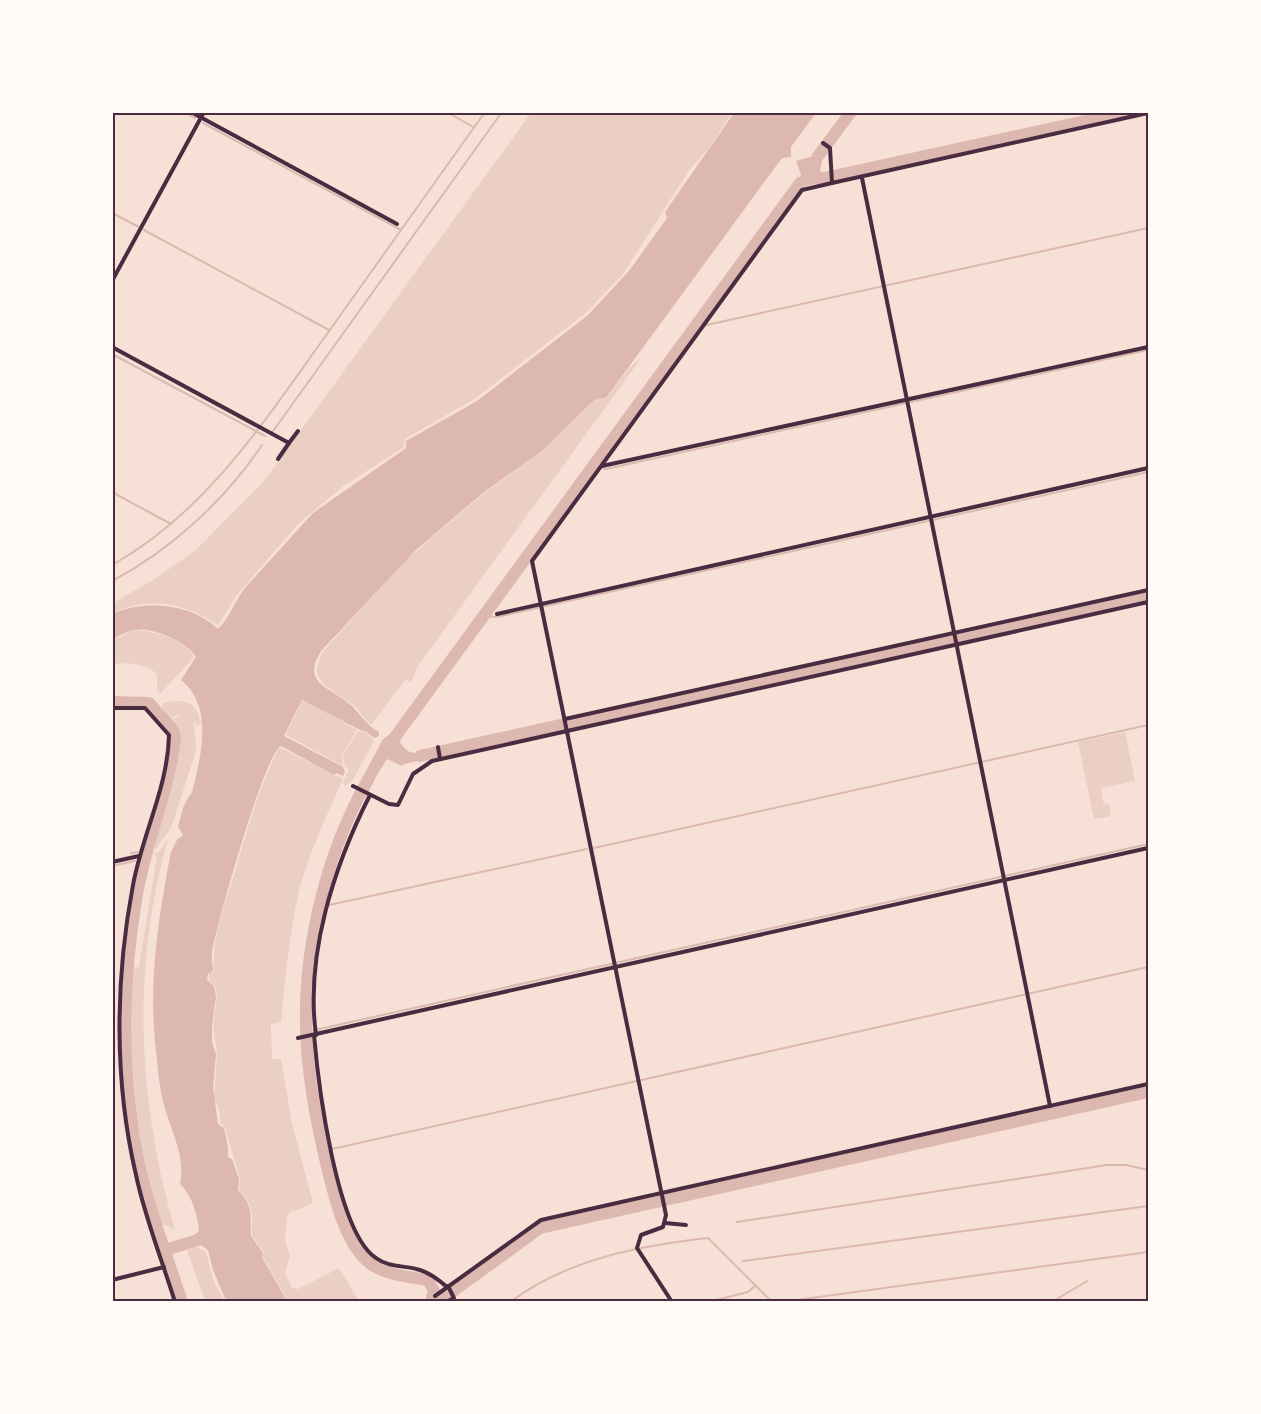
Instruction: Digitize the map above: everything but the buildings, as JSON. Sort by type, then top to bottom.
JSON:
[{"type":"street","points":[[191,112],[397,224]]},
{"type":"street","points":[[112,281],[204,112]]},
{"type":"street","points":[[672,1302],[638,1250],[641,1234],[661,1229],[665,1223],[663,1203],[532,561],[802,190],[1149,114]]},
{"type":"street","points":[[823,143],[828,147],[832,182]]},
{"type":"street","points":[[862,178],[1050,1106]]},
{"type":"street","points":[[112,347],[289,443]]},
{"type":"street","points":[[600,468],[1149,347]]},
{"type":"street","points":[[278,459],[298,431]]},
{"type":"street","points":[[497,614],[542,607],[930,520],[1149,468]]},
{"type":"street","points":[[565,720],[1149,590]]},
{"type":"street","points":[[355,787],[388,804],[398,804],[416,771],[440,758],[1149,602]]},
{"type":"street","points":[[112,708],[145,708],[169,735],[157,798],[140,856],[122,960],[121,1054],[122,1090],[131,1156],[175,1302]]},
{"type":"street","points":[[438,748],[440,758]]},
{"type":"street","points":[[368,794],[351,831],[328,906],[316,975],[314,1034],[330,1150],[346,1206],[362,1244],[369,1253],[389,1265],[421,1270],[448,1287],[454,1298],[446,1302]]},
{"type":"street","points":[[299,1038],[615,964],[1149,848]]},
{"type":"street","points":[[112,862],[140,856]]},
{"type":"street","points":[[112,1056],[121,1054]]},
{"type":"street","points":[[435,1296],[535,1222],[1149,1084]]},
{"type":"street","points":[[665,1223],[686,1225]]},
{"type":"street","points":[[112,1280],[164,1267]]},
{"type":"shaded area","points":[[531,113],[732,113],[709,148],[690,169],[623,274],[586,313],[476,398],[405,439],[404,447],[342,487],[298,524],[237,595],[218,625],[192,611],[167,604],[141,604],[113,612],[113,603],[155,579],[197,549],[264,481]]},
{"type":"shaded area","points":[[734,113],[816,113],[791,147],[791,157],[782,158],[606,398],[596,399],[542,451],[484,492],[416,550],[322,650],[314,671],[316,678],[352,706],[368,724],[379,732],[379,736],[374,738],[367,732],[302,700],[284,736],[343,767],[345,771],[343,776],[336,773],[334,775],[281,746],[264,777],[231,878],[212,953],[213,971],[208,974],[207,980],[214,986],[216,997],[212,1042],[216,1054],[213,1087],[218,1124],[224,1128],[228,1157],[232,1159],[239,1179],[238,1190],[249,1206],[251,1236],[263,1253],[262,1257],[287,1301],[230,1301],[225,1298],[213,1270],[208,1250],[199,1244],[189,1246],[185,1243],[199,1231],[196,1212],[180,1184],[181,1164],[161,1092],[154,1026],[154,976],[162,901],[171,852],[177,840],[183,835],[178,826],[184,806],[192,792],[201,748],[201,718],[198,704],[191,691],[181,680],[196,657],[192,651],[177,641],[150,630],[132,631],[113,639],[113,613],[140,606],[168,606],[195,614],[218,629],[226,620],[244,589],[313,513],[406,448],[406,441],[477,401],[588,315],[629,271],[667,218],[665,212]]},
{"type":"shaded area","points":[[822,145],[825,148],[820,171],[828,175],[829,181],[801,187],[794,197],[787,192],[801,175],[796,161],[816,155]]},
{"type":"shaded area","points":[[642,357],[418,666],[411,682],[406,679],[371,725],[355,706],[328,688],[319,677],[317,670],[324,650],[407,559],[484,493],[542,451],[590,404],[597,399],[607,398],[629,368]]},
{"type":"shaded area","points":[[134,630],[158,634],[176,641],[184,645],[194,657],[160,694],[157,691],[157,674],[153,670],[136,664],[113,664],[113,640]]},
{"type":"shaded area","points":[[302,701],[312,704],[357,730],[342,755],[343,766],[286,735]]},
{"type":"shaded area","points":[[185,702],[193,706],[201,724],[197,726],[194,720],[196,751],[171,828],[156,849],[152,848],[177,747],[178,736],[170,721],[181,715],[170,720],[162,708],[164,703]]},
{"type":"shaded area","points":[[358,731],[367,733],[374,741],[353,780],[345,786],[343,783],[349,769],[345,767],[343,755]]},
{"type":"shaded area","points":[[393,732],[401,737],[400,742],[407,750],[415,753],[435,749],[437,757],[402,766],[387,759],[367,791],[358,786],[383,739]]},
{"type":"shaded area","points":[[1125,732],[1135,781],[1101,788],[1104,805],[1109,804],[1111,816],[1094,819],[1078,742]]},
{"type":"shaded area","points":[[281,748],[343,779],[302,880],[290,942],[281,1022],[271,1024],[272,1059],[281,1059],[292,1123],[313,1203],[293,1212],[287,1205],[292,1212],[287,1215],[285,1240],[290,1256],[285,1273],[292,1288],[298,1289],[339,1268],[359,1301],[288,1301],[263,1257],[264,1252],[252,1236],[250,1207],[239,1190],[240,1179],[225,1127],[220,1123],[219,1108],[214,1099],[217,1054],[213,1025],[217,997],[215,986],[209,980],[209,974],[214,971],[215,946],[223,909],[254,809],[271,764],[278,749]]},
{"type":"shaded area","points":[[168,839],[156,888],[148,937],[144,986],[144,1035],[153,1133],[175,1230],[165,1225],[161,1226],[144,1163],[134,1100],[129,1035],[130,970],[140,967],[132,966],[138,909],[151,852],[158,853]],"holes":[[[153,853],[157,856],[139,966],[133,966],[139,908]]]},
{"type":"shaded area","points":[[197,1247],[206,1252],[219,1292],[227,1301],[205,1301],[187,1250]]},
{"type":"waterway","points":[[184,112],[195,118]]},
{"type":"waterway","points":[[447,112],[473,127]]},
{"type":"waterway","points":[[112,565],[177,519],[232,462],[281,399],[485,112]]},
{"type":"waterway","points":[[271,434],[502,112]]},
{"type":"waterway","points":[[818,156],[851,112]]},
{"type":"waterway","points":[[820,179],[1126,112]]},
{"type":"waterway","points":[[203,123],[401,230]]},
{"type":"waterway","points":[[387,748],[800,183]]},
{"type":"waterway","points":[[112,213],[139,227]]},
{"type":"waterway","points":[[693,328],[1148,228]]},
{"type":"waterway","points":[[144,230],[329,330]]},
{"type":"waterway","points":[[593,466],[606,469],[1148,350]]},
{"type":"waterway","points":[[112,354],[265,436]]},
{"type":"waterway","points":[[112,581],[134,569],[176,539],[195,522],[231,485],[262,445]]},
{"type":"waterway","points":[[483,616],[497,617],[1148,472]]},
{"type":"waterway","points":[[112,492],[171,524]]},
{"type":"waterway","points":[[420,756],[1148,595]]},
{"type":"waterway","points":[[112,702],[149,703],[173,730],[175,738],[168,778],[137,894],[129,951],[125,1039],[126,1068],[136,1148],[153,1215],[182,1302]]},
{"type":"waterway","points":[[594,848],[1148,725]]},
{"type":"waterway","points":[[369,778],[341,836],[321,898],[309,963],[306,995],[308,1064],[325,1157],[339,1211],[349,1236],[355,1247],[377,1268],[398,1275],[428,1280],[434,1291],[431,1302]]},
{"type":"waterway","points":[[306,1032],[1148,844]]},
{"type":"waterway","points":[[320,907],[587,849]]},
{"type":"waterway","points":[[131,853],[138,852]]},
{"type":"waterway","points":[[112,866],[135,861]]},
{"type":"waterway","points":[[323,1151],[1148,967]]},
{"type":"waterway","points":[[438,1302],[540,1228],[1148,1092]]},
{"type":"waterway","points":[[737,1222],[1107,1165],[1126,1165],[1148,1170]]},
{"type":"waterway","points":[[743,1261],[1148,1206]]},
{"type":"waterway","points":[[510,1302],[556,1275],[604,1257],[656,1245],[708,1238],[772,1302]]},
{"type":"waterway","points":[[165,1250],[201,1239]]},
{"type":"waterway","points":[[782,1302],[1148,1252]]},
{"type":"waterway","points":[[1052,1302],[1087,1281]]},
{"type":"waterway","points":[[708,1302],[748,1292],[756,1285]]}]
